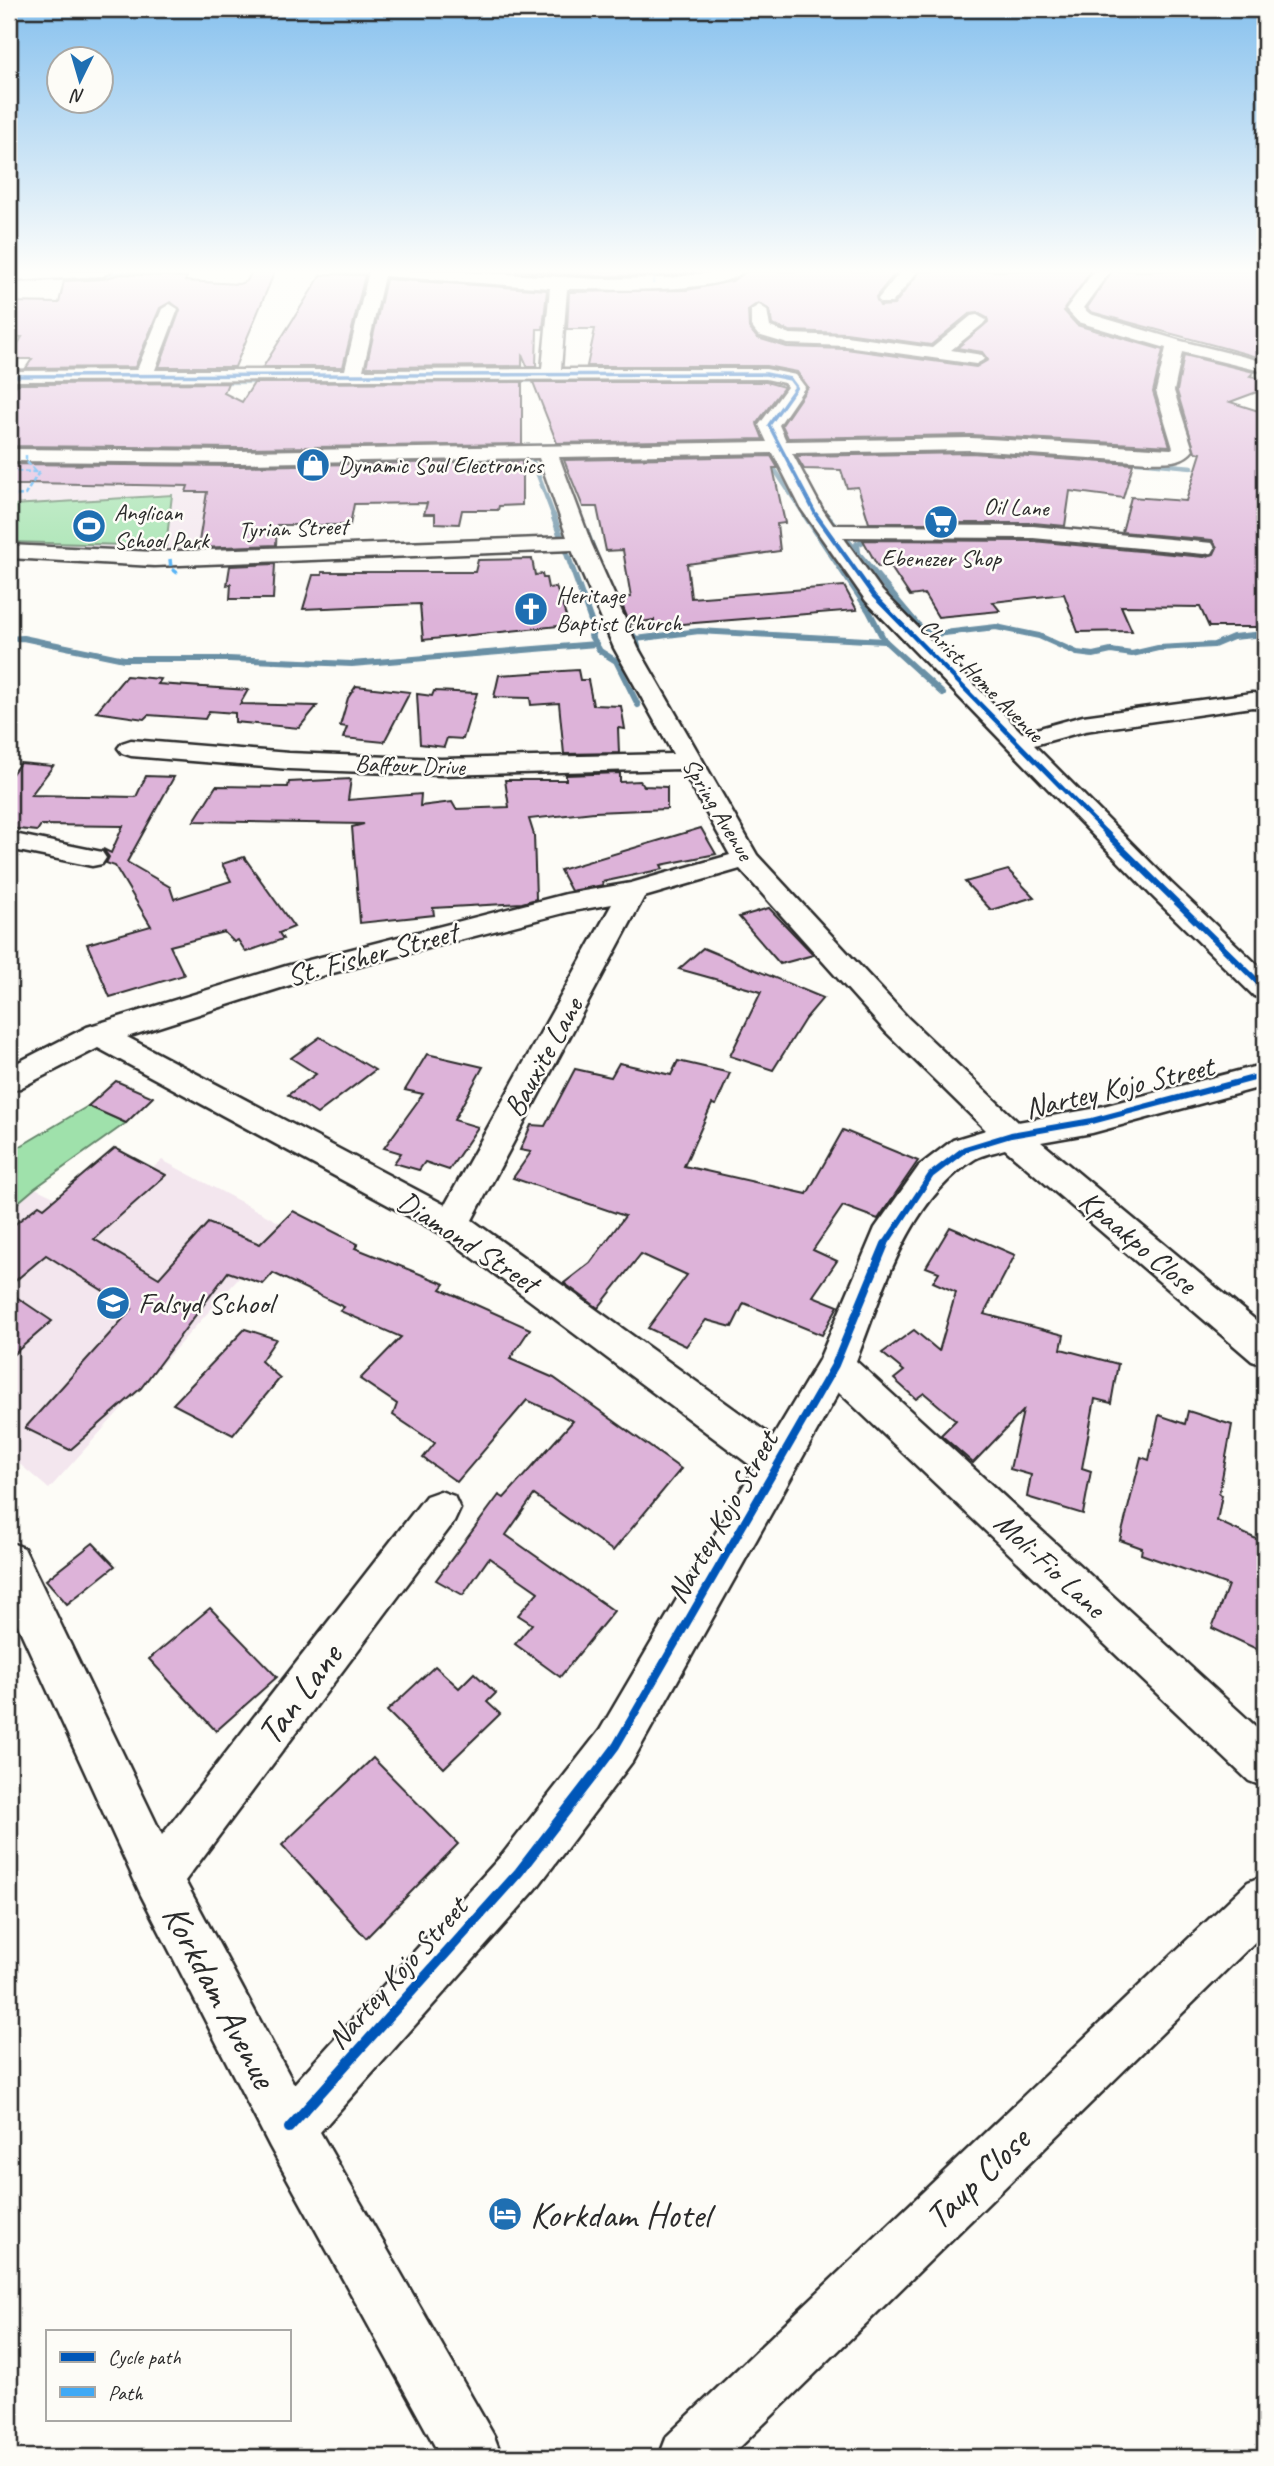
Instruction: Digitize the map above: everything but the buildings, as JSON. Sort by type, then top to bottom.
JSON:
[{"type":"street","name":"Christ Home Avenue","points":[[795,386],[769,425],[826,531],[881,604],[1161,888],[1265,989]]},
{"type":"street","points":[[9,454],[240,457],[971,444],[1149,456],[1179,454],[1183,450],[1165,391],[1166,386]]},
{"type":"street","name":"Spring Avenue","points":[[547,451],[580,543],[626,648],[746,859],[897,1025],[1011,1135]]},
{"type":"street","name":"Oil Lane","points":[[826,531],[1033,532],[1204,548]]},
{"type":"street","name":"Tyrian Street","points":[[9,552],[155,559],[580,543]]},
{"type":"street","points":[[1016,742],[1094,722],[1252,700],[1265,701]]},
{"type":"street","name":"Baffour Drive","points":[[131,748],[289,761],[441,767],[689,761]]},
{"type":"street","points":[[9,841],[93,858]]},
{"type":"street","name":"St. Fisher Street","points":[[9,1080],[98,1035],[296,973],[566,903],[634,891],[746,859]]},
{"type":"street","name":"Bauxite Lane","points":[[452,1224],[634,891]]},
{"type":"street","name":"Diamond Street","points":[[98,1035],[452,1224],[779,1464]]},
{"type":"street","name":"Nartey Kojo Street","points":[[289,2128],[519,1872],[615,1746],[835,1365],[887,1238],[931,1175],[965,1149],[1011,1135],[1092,1121],[1265,1075]]},
{"type":"street","name":"Kpaakpo Close","points":[[1011,1135],[1265,1350]]},
{"type":"street","name":"Moli-Fio Lane","points":[[835,1365],[1265,1765]]},
{"type":"street","name":"Tan Lane","points":[[158,1878],[440,1510]]},
{"type":"street","name":"Korkdam Avenue","points":[[9,1561],[158,1878],[289,2128],[473,2457]]},
{"type":"street","name":"Taup Close","points":[[688,2457],[1265,1899]]},
{"type":"shaded area","points":[[9,466],[248,467],[228,555],[195,555],[9,546]]},
{"type":"shaded area","name":"Falsyd School","points":[[162,1160],[286,1226],[49,1489],[9,1455],[9,1210],[35,1188],[96,1217]]},
{"type":"green space","name":"Anglican School Park","points":[[172,495],[166,546],[9,542],[9,510],[13,505]]},
{"type":"green space","points":[[88,1106],[126,1123],[35,1188],[9,1210],[9,1153]]},
{"type":"waterway","points":[[1159,451],[1169,450],[1165,421]]},
{"type":"waterway","points":[[686,444],[751,442],[759,438],[757,428]]},
{"type":"waterway","points":[[469,447],[651,444]]},
{"type":"waterway","points":[[224,451],[266,451]]},
{"type":"waterway","points":[[740,453],[762,456],[775,470],[806,517]]},
{"type":"waterway","points":[[1082,457],[1192,467]]},
{"type":"waterway","points":[[521,458],[532,459],[554,517]]},
{"type":"waterway","points":[[9,461],[59,461]]},
{"type":"waterway","points":[[553,515],[590,618],[594,631],[591,636],[596,644]]},
{"type":"waterway","points":[[805,515],[869,611],[884,640],[943,694]]},
{"type":"waterway","points":[[828,517],[826,515],[917,624],[930,635]]},
{"type":"waterway","points":[[585,528],[598,561]]},
{"type":"waterway","points":[[858,552],[857,544],[866,540],[947,537]]},
{"type":"waterway","points":[[625,625],[636,639]]},
{"type":"waterway","points":[[930,635],[996,627],[1039,636],[1077,653],[1093,655],[1111,651],[1132,654],[1158,648],[1214,645],[1233,637],[1265,634]]},
{"type":"waterway","points":[[636,639],[699,631],[885,641]]},
{"type":"waterway","points":[[9,639],[23,638],[124,659],[228,659],[352,664],[596,644]]},
{"type":"waterway","points":[[636,639],[642,662]]},
{"type":"waterway","points":[[596,644],[600,651],[616,661],[638,705]]},
{"type":"marked path","points":[[26,455],[26,461],[36,472]]},
{"type":"marked path","points":[[9,471],[39,472],[25,495],[9,496]]},
{"type":"marked path","points":[[170,559],[171,568],[180,575]]},
{"type":"cycle path","points":[[795,386],[769,425],[812,510],[874,596],[1161,889],[1265,989]]},
{"type":"cycle path","points":[[289,2128],[519,1872],[616,1746],[835,1365],[887,1238],[931,1175],[965,1149],[1011,1135],[1092,1121],[1265,1075]]},
{"type":"place","name":"Dynamic Soul Electronics","points":[[313,465]]},
{"type":"place","name":"Ebenezer Shop","points":[[941,522]]},
{"type":"place","name":"Anglican School Park","points":[[89,526]]},
{"type":"place","name":"Heritage Baptist Church","points":[[531,609]]},
{"type":"place","name":"Falsyd School","points":[[113,1303]]},
{"type":"place","name":"Korkdam Hotel","points":[[505,2214]]}]
